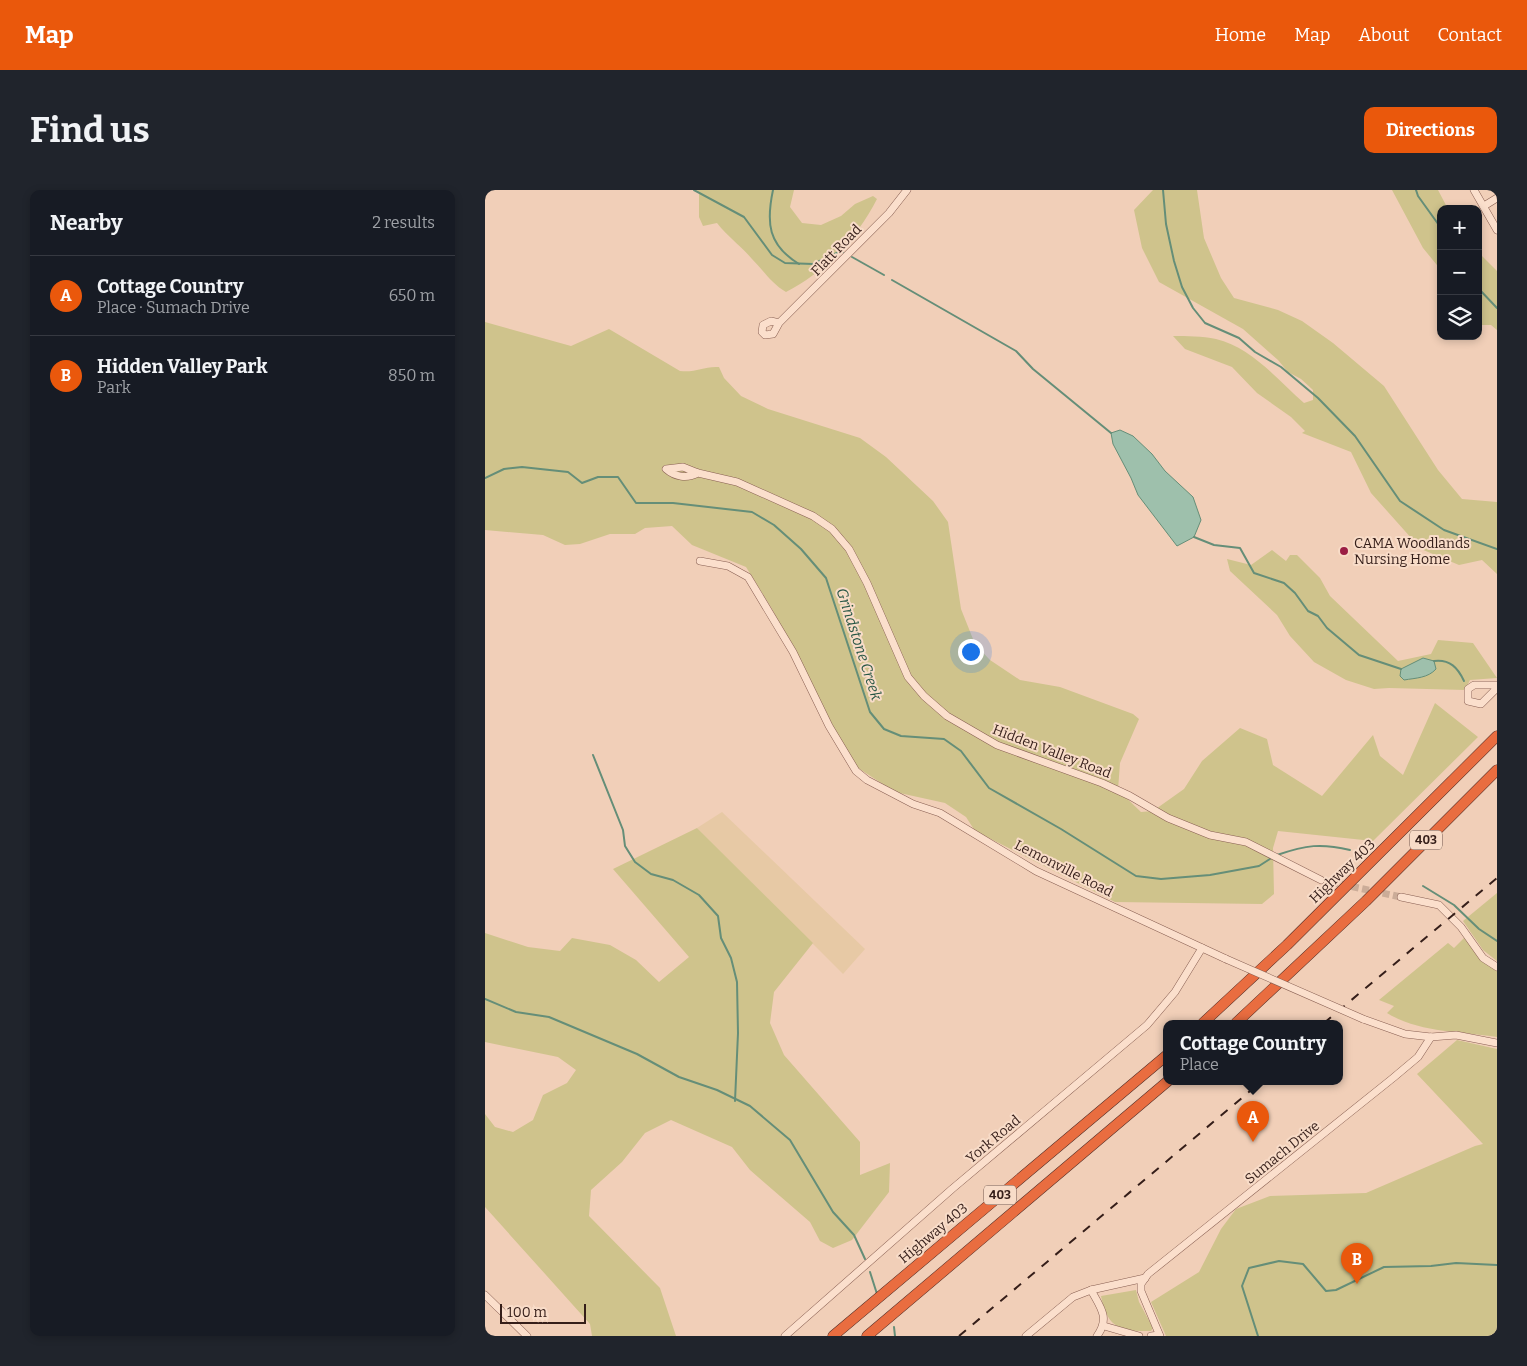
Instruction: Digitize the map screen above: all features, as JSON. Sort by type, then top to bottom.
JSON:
[{"type":"highway","points":[[1465,768],[1497,732]]},
{"type":"highway","name":"Highway 403","points":[[1206,1020],[1287,944],[1497,736]]},
{"type":"highway","name":"403","points":[[1239,1020],[1365,901],[1497,770]]},
{"type":"highway","name":"Highway 403","points":[[833,1336],[1163,1058]]},
{"type":"highway","name":"403","points":[[867,1336],[1163,1085]]},
{"type":"street","name":"Flatt Road","points":[[779,324],[889,213],[907,190]]},
{"type":"street","points":[[1474,190],[1497,230]]},
{"type":"street","points":[[1484,206],[1497,198]]},
{"type":"street","name":"Hidden Valley Road","points":[[698,474],[737,482],[813,516],[832,529],[849,549],[867,583],[908,677],[924,696],[947,716],[997,745],[1101,783],[1130,796],[1168,818],[1211,835],[1246,842],[1321,880]]},
{"type":"street","name":"Lemonville Road","points":[[700,561],[728,566],[748,577],[797,660],[829,726],[856,771],[867,780],[913,804],[940,813],[1036,871],[1225,959],[1363,1019],[1405,1034],[1431,1037],[1456,1035],[1497,1043]]},
{"type":"street","points":[[1401,897],[1439,905],[1461,927],[1483,958],[1497,967]]},
{"type":"street","name":"York Road","points":[[785,1336],[952,1189],[1147,1025],[1175,992],[1202,948]]},
{"type":"street","name":"Sumach Drive","points":[[1144,1280],[1418,1057],[1431,1037]]},
{"type":"street","points":[[1026,1336],[1073,1297],[1091,1290],[1144,1280]]},
{"type":"street","points":[[1144,1280],[1141,1284],[1141,1291],[1157,1336]]},
{"type":"street","points":[[1091,1290],[1100,1306],[1104,1326],[1097,1336]]},
{"type":"street","points":[[485,1295],[527,1336]]},
{"type":"street","points":[[1104,1326],[1139,1336]]},
{"type":"shaded area","points":[[697,190],[794,190],[790,207],[802,223],[821,225],[841,216],[855,204],[873,196],[877,199],[860,227],[839,253],[814,275],[786,292],[772,281],[717,223],[703,226],[699,217],[699,193]]},
{"type":"shaded area","points":[[1153,190],[1197,190],[1204,238],[1221,278],[1234,298],[1278,310],[1302,321],[1333,343],[1384,386],[1438,470],[1462,499],[1497,502],[1497,574],[1482,560],[1459,565],[1421,549],[1371,493],[1351,452],[1302,433],[1305,431],[1291,417],[1257,393],[1232,367],[1185,349],[1173,336],[1205,337],[1229,343],[1253,357],[1304,403],[1313,400],[1313,390],[1301,379],[1288,372],[1278,360],[1243,329],[1159,282],[1142,248],[1134,210]]},
{"type":"shaded area","points":[[1392,190],[1438,190],[1446,205],[1437,205],[1437,265],[1423,248]]},
{"type":"shaded area","points":[[1482,256],[1497,271],[1497,330],[1491,325],[1482,325]]},
{"type":"shaded area","points":[[485,322],[571,346],[609,329],[680,371],[719,367],[724,378],[741,396],[768,409],[860,438],[886,457],[933,501],[948,522],[961,609],[975,644],[990,660],[1020,680],[1060,687],[1133,714],[1139,719],[1120,763],[1118,790],[1141,812],[1153,811],[1184,789],[1202,761],[1240,728],[1267,739],[1273,765],[1322,796],[1373,735],[1380,756],[1403,775],[1435,703],[1478,737],[1373,841],[1278,831],[1273,848],[1274,894],[1262,904],[1115,902],[975,831],[966,817],[945,803],[895,792],[855,766],[838,742],[810,680],[772,609],[746,567],[692,545],[672,526],[645,528],[635,534],[610,534],[580,544],[565,545],[543,535],[485,530]]},
{"type":"shaded area","points":[[1120,430],[1133,436],[1152,454],[1165,471],[1193,497],[1201,520],[1194,537],[1177,546],[1138,495],[1113,444],[1111,433]]},
{"type":"shaded area","points":[[1272,550],[1286,561],[1290,555],[1297,555],[1320,578],[1330,596],[1398,661],[1431,654],[1438,640],[1473,643],[1497,678],[1470,680],[1465,690],[1374,689],[1346,680],[1314,662],[1290,636],[1277,615],[1230,571],[1227,559],[1251,565]]},
{"type":"shaded area","points":[[1423,658],[1434,661],[1436,669],[1433,672],[1421,677],[1404,680],[1400,676],[1401,669]]},
{"type":"shaded area","points":[[722,812],[865,949],[843,974],[697,828]]},
{"type":"shaded area","points":[[697,828],[813,943],[774,992],[770,1023],[784,1055],[860,1142],[860,1175],[890,1163],[889,1192],[852,1240],[833,1248],[820,1241],[810,1222],[750,1170],[732,1147],[671,1120],[645,1133],[622,1162],[591,1190],[589,1216],[660,1288],[676,1336],[592,1336],[590,1324],[485,1207],[485,1114],[495,1127],[513,1132],[533,1120],[543,1095],[567,1083],[576,1070],[558,1057],[485,1042],[485,933],[528,947],[560,951],[572,938],[610,945],[636,960],[659,982],[689,957],[613,869]]},
{"type":"shaded area","points":[[1497,893],[1497,961],[1483,950],[1463,921]]},
{"type":"shaded area","points":[[1464,938],[1480,959],[1497,970],[1497,1037],[1426,1028],[1400,1020],[1387,1013],[1394,1006],[1379,1000],[1448,943],[1454,948]]},
{"type":"shaded area","points":[[1457,1040],[1497,1049],[1497,1336],[1166,1336],[1151,1302],[1199,1272],[1221,1229],[1236,1209],[1270,1196],[1366,1193],[1483,1144],[1417,1074]]},
{"type":"shaded area","points":[[1136,1290],[1139,1302],[1153,1328],[1151,1331],[1123,1329],[1116,1326],[1107,1315],[1101,1296]]},
{"type":"waterway","points":[[694,190],[744,217],[772,255],[785,263],[813,264],[841,251],[844,253]]},
{"type":"waterway","points":[[773,190],[770,223],[775,241],[789,257],[799,264]]},
{"type":"waterway","points":[[1163,190],[1166,224],[1182,287],[1193,308],[1205,323],[1239,338],[1255,352],[1281,367],[1318,398],[1355,436],[1400,501],[1444,530],[1497,549]]},
{"type":"waterway","points":[[1416,190],[1418,196],[1437,222]]},
{"type":"waterway","points":[[852,257],[884,275]]},
{"type":"waterway","points":[[892,280],[1016,351],[1033,369],[1111,433]]},
{"type":"waterway","points":[[1482,292],[1497,308]]},
{"type":"waterway","name":"Grindstone Creek","points":[[485,478],[504,469],[522,467],[568,472],[582,483],[598,477],[618,477],[636,503],[673,503],[752,512],[774,525],[801,549],[826,578],[870,712],[884,729],[901,736],[944,739],[961,751],[989,788],[1061,829],[1136,876],[1161,879],[1210,875],[1259,866],[1273,857]]},
{"type":"waterway","points":[[1194,537],[1214,545],[1240,548],[1254,573],[1284,583],[1295,593],[1308,611],[1318,616],[1327,628],[1359,655],[1401,669]]},
{"type":"waterway","points":[[1434,661],[1445,661],[1453,665],[1464,681]]},
{"type":"waterway","points":[[593,755],[623,830],[625,846],[635,862],[651,874],[673,880],[699,895],[718,916],[721,938],[731,958],[737,982],[738,1033],[735,1101]]},
{"type":"waterway","name":"Grindstone Creek","points":[[1277,855],[1313,846],[1330,846],[1350,850]]},
{"type":"waterway","name":"Grindstone Creek","points":[[1423,886],[1454,905],[1479,929],[1497,941]]},
{"type":"waterway","points":[[485,999],[516,1012],[549,1017],[637,1054],[679,1077],[717,1090],[750,1106],[790,1140],[833,1212],[854,1235],[865,1259]]},
{"type":"waterway","name":"Grindstone Creek","points":[[1258,1336],[1242,1286],[1249,1268],[1279,1261],[1303,1264],[1326,1291],[1336,1290],[1384,1267],[1431,1266],[1456,1263],[1497,1265]]},
{"type":"waterway","points":[[870,1272],[877,1294]]},
{"type":"waterway","points":[[894,1327],[895,1336]]},
{"type":"tunnel","points":[[1321,880],[1401,897]]},
{"type":"railway","points":[[1328,1020],[1497,878]]},
{"type":"railway","points":[[959,1336],[1257,1085]]},
{"type":"place","name":"CAMA Woodlands Nursing Home","points":[[1344,551]]},
{"type":"place","name":"Cottage Country","points":[[1253,1142]]},
{"type":"place","name":"Hidden Valley Park","points":[[1357,1284]]}]
